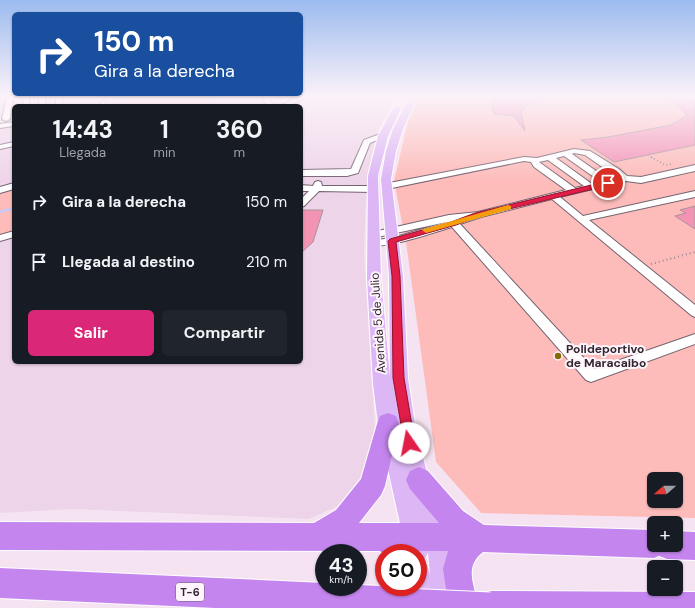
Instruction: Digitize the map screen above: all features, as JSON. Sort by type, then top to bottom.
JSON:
[{"type":"highway","points":[[319,536],[345,519],[372,486],[388,424]]},
{"type":"highway","points":[[418,480],[454,520],[479,538]]},
{"type":"highway","points":[[0,536],[319,536],[411,543],[479,538],[647,544]]},
{"type":"highway","points":[[477,607],[456,565],[461,553],[479,538]]},
{"type":"highway","points":[[683,546],[695,546]]},
{"type":"highway","name":"T-6","points":[[0,583],[395,605],[477,607],[695,607]]},
{"type":"highway","points":[[395,605],[401,596]]},
{"type":"main road","name":"Avenida 5 de Julio","points":[[389,124],[383,136],[373,176],[380,188],[392,236],[396,276],[399,378],[406,431],[418,480],[411,543]]},
{"type":"main road","name":"Avenida 5 de Julio","points":[[400,124],[391,151],[386,179],[380,188],[373,239],[374,278],[382,384],[388,424],[411,543],[447,608]]},
{"type":"main road","points":[[421,596],[422,608]]},
{"type":"lane","points":[[0,126],[11,124]]},
{"type":"lane","points":[[303,173],[347,173],[355,171],[367,142],[383,136]]},
{"type":"lane","points":[[0,147],[12,144]]},
{"type":"lane","points":[[303,188],[380,188],[524,159],[537,160],[574,151],[587,153],[616,171],[624,178]]},
{"type":"lane","points":[[565,153],[608,183]]},
{"type":"lane","points":[[549,157],[591,187]]},
{"type":"lane","points":[[537,160],[535,162],[537,165],[573,191]]},
{"type":"lane","points":[[373,239],[392,236],[624,178],[641,180],[695,168]]},
{"type":"lane","points":[[303,202],[317,188],[321,173]]},
{"type":"lane","points":[[0,190],[12,187]]},
{"type":"lane","points":[[581,219],[695,194]]},
{"type":"lane","points":[[553,196],[695,312]]},
{"type":"lane","points":[[451,221],[591,376],[695,339]]},
{"type":"lane","points":[[0,238],[12,235]]},
{"type":"path","points":[[648,154],[665,165]]},
{"type":"path","points":[[638,266],[695,252]]},
{"type":"shaded area","points":[[0,124],[12,124],[12,364],[303,364],[303,124],[381,124],[377,133],[367,177],[364,253],[375,429],[360,479],[338,506],[309,519],[72,509],[0,513]]},
{"type":"shaded area","name":"Polideportivo de Maracaibo","points":[[407,124],[695,124],[695,518],[683,518],[683,516],[647,517],[481,513],[436,462],[407,249],[394,181]]},
{"type":"shaded area","points":[[12,189],[12,232],[0,235],[0,192]]},
{"type":"building","points":[[520,124],[524,124],[525,131]]},
{"type":"building","points":[[695,124],[695,145],[614,162],[581,140],[608,137],[671,125]]},
{"type":"building","points":[[695,206],[695,229],[675,216],[686,213],[680,210]]},
{"type":"building","points":[[303,210],[323,210],[313,242],[303,251]]},
{"type":"waterway","points":[[0,212],[12,209]]},
{"type":"slow traffic","points":[[426,230],[508,207]]},
{"type":"place","name":"Polideportivo de Maracaibo","points":[[558,356]]},
{"type":"route","points":[[409,443],[399,378],[396,276],[392,241],[478,215],[608,183]]}]
